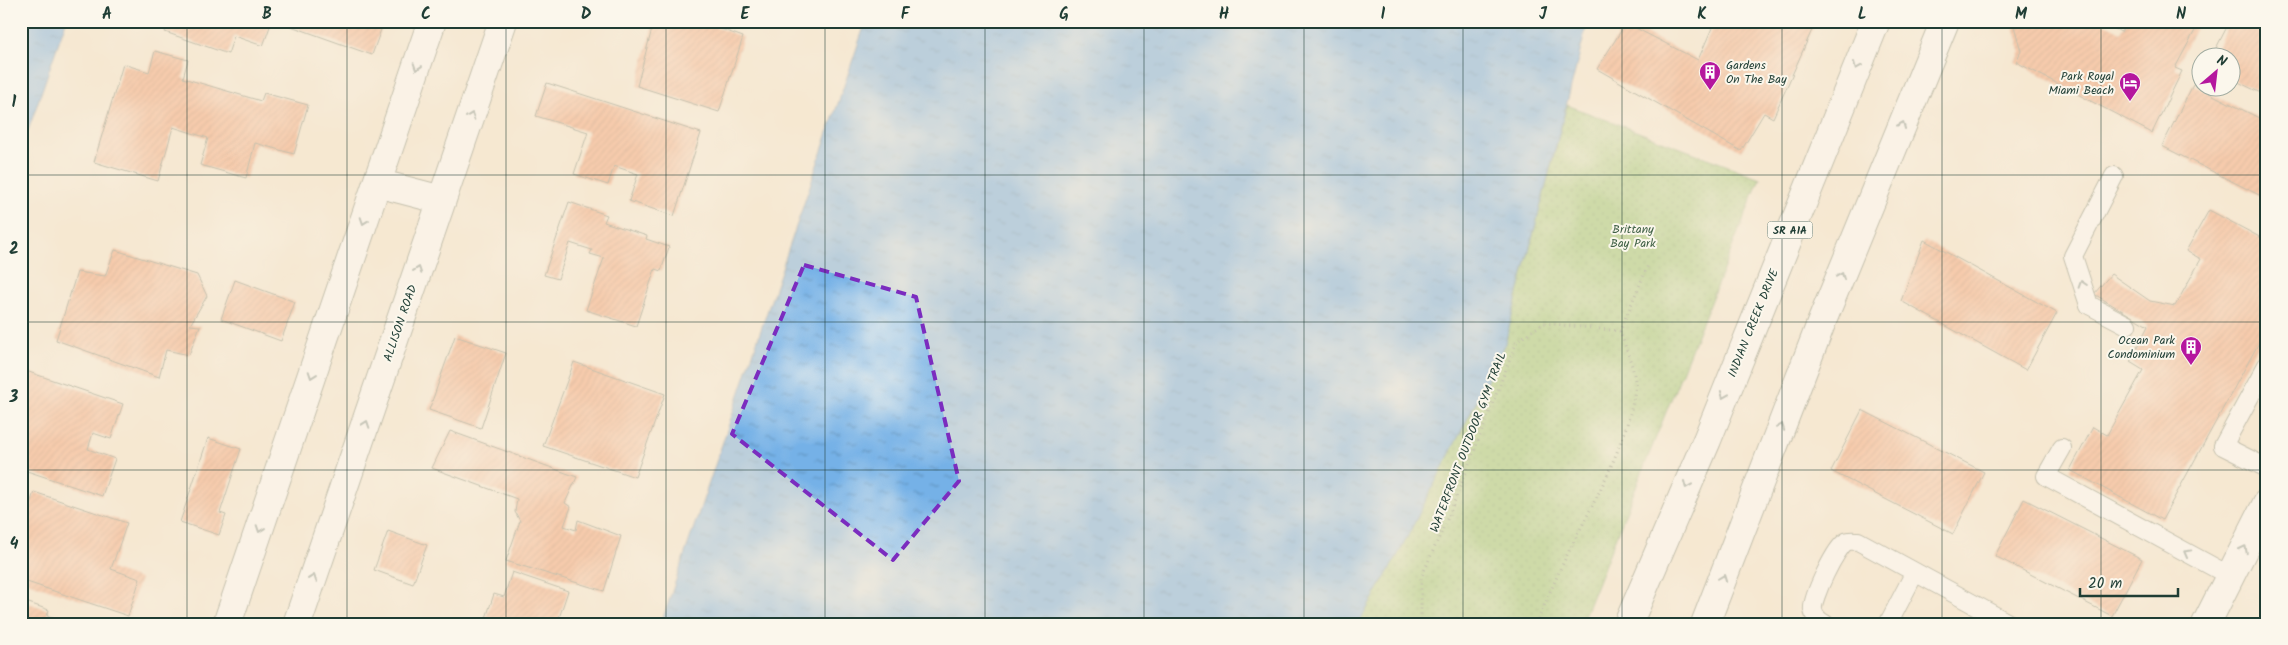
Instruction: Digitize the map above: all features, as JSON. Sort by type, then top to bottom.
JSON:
[{"type":"main road","points":[[231,623],[432,21]]},
{"type":"main road","name":"ALLISON ROAD","points":[[297,624],[503,21]]},
{"type":"main road","name":"INDIAN CREEK DRIVE","points":[[1628,624],[1706,440],[1876,21]]},
{"type":"main road","points":[[1705,624],[1822,321],[1945,21]]},
{"type":"main road","points":[[377,183],[442,200]]},
{"type":"main road","points":[[2206,624],[2267,503]]},
{"type":"lane","points":[[2114,176],[2073,256],[2089,305],[2127,325]]},
{"type":"lane","points":[[2267,366],[2223,446],[2267,468]]},
{"type":"lane","points":[[2062,448],[2046,476],[2230,576]]},
{"type":"lane","points":[[1825,624],[1819,621],[1813,612],[1813,600],[1839,548],[1847,541],[1858,541],[2010,624]]},
{"type":"lane","points":[[1888,624],[1915,572]]},
{"type":"path","points":[[1536,624],[1588,516],[1626,428],[1635,388],[1630,360],[1620,331],[1648,265]]},
{"type":"path","name":"WATERFRONT OUTDOOR GYM TRAIL","points":[[1423,624],[1421,619],[1421,578],[1449,515],[1517,341],[1544,323],[1620,331]]},
{"type":"highlighted area","points":[[804,265],[916,297],[959,481],[893,560],[732,434]]},
{"type":"green space","name":"Brittany Bay Park","points":[[1567,105],[1760,178],[1581,624],[1358,624],[1400,551],[1504,347]]},
{"type":"water","points":[[21,21],[66,21],[21,151]]},
{"type":"water","points":[[866,21],[1588,21],[1504,347],[1400,551],[1358,624],[661,624]]},
{"type":"building","points":[[169,21],[272,21],[263,46],[234,36],[228,54],[165,32]]},
{"type":"building","points":[[277,21],[384,21],[372,55]]},
{"type":"building","points":[[654,21],[699,21],[743,37],[719,112],[637,86]]},
{"type":"building","name":"Gardens On The Bay","points":[[1715,21],[1816,21],[1773,118],[1764,113],[1741,151],[1597,69],[1626,23],[1698,60]]},
{"type":"building","name":"Park Royal Miami Beach","points":[[2017,21],[2100,21],[2121,32],[2127,21],[2200,21],[2175,68],[2182,71],[2152,133],[2016,62],[2021,51],[2014,26]]},
{"type":"building","points":[[2230,21],[2259,21],[2267,25],[2267,96],[2240,83],[2240,48],[2216,48]]},
{"type":"building","points":[[155,51],[188,60],[183,78],[261,101],[264,93],[308,105],[294,154],[255,143],[246,178],[200,165],[208,138],[173,127],[158,181],[94,162],[123,64],[149,72]]},
{"type":"building","points":[[547,83],[701,133],[674,216],[629,201],[638,174],[614,166],[608,185],[574,174],[588,132],[536,116]]},
{"type":"building","points":[[2190,91],[2190,98],[2219,98],[2267,122],[2267,199],[2162,146]]},
{"type":"building","points":[[569,202],[607,215],[604,222],[647,236],[646,239],[669,247],[661,271],[655,269],[636,326],[586,310],[604,258],[590,254],[592,250],[570,243],[558,279],[544,275]]},
{"type":"building","name":"Ocean Park Condominium","points":[[2209,210],[2267,241],[2267,328],[2162,520],[2070,470],[2093,427],[2107,435],[2143,370],[2130,362],[2148,326],[2094,294],[2111,274],[2150,301],[2175,306],[2201,259],[2186,251]]},
{"type":"building","points":[[1924,240],[2057,313],[2026,370],[1901,301]]},
{"type":"building","points":[[115,250],[197,275],[207,296],[190,325],[200,326],[189,355],[166,350],[159,377],[56,340],[77,272],[105,276]]},
{"type":"building","points":[[235,280],[295,302],[281,341],[221,319]]},
{"type":"building","points":[[455,336],[506,353],[481,428],[429,410]]},
{"type":"building","points":[[574,362],[665,394],[635,477],[543,446]]},
{"type":"building","points":[[23,370],[123,404],[111,439],[93,433],[88,449],[115,459],[102,496],[21,469]]},
{"type":"building","points":[[1862,410],[1984,472],[1953,534],[1831,471]]},
{"type":"building","points":[[450,431],[577,477],[565,503],[571,507],[564,526],[576,530],[578,520],[621,536],[604,591],[506,561],[520,521],[515,512],[517,499],[432,468]]},
{"type":"building","points":[[208,438],[241,449],[220,513],[226,515],[219,535],[180,522]]},
{"type":"building","points":[[34,492],[127,523],[111,569],[140,579],[128,616],[21,580],[21,530]]},
{"type":"building","points":[[2024,499],[2142,559],[2112,616],[1995,556]]},
{"type":"building","points":[[388,531],[427,545],[413,584],[374,570]]},
{"type":"building","points":[[512,572],[568,591],[559,618],[573,622],[572,624],[484,624],[494,594],[504,597]]},
{"type":"building","points":[[23,601],[49,610],[47,616],[69,624],[21,624]]},
{"type":"place","name":"Gardens On The Bay","points":[[1710,91]]},
{"type":"place","name":"Park Royal Miami Beach","points":[[2130,102]]},
{"type":"place","name":"Ocean Park Condominium","points":[[2191,366]]}]
